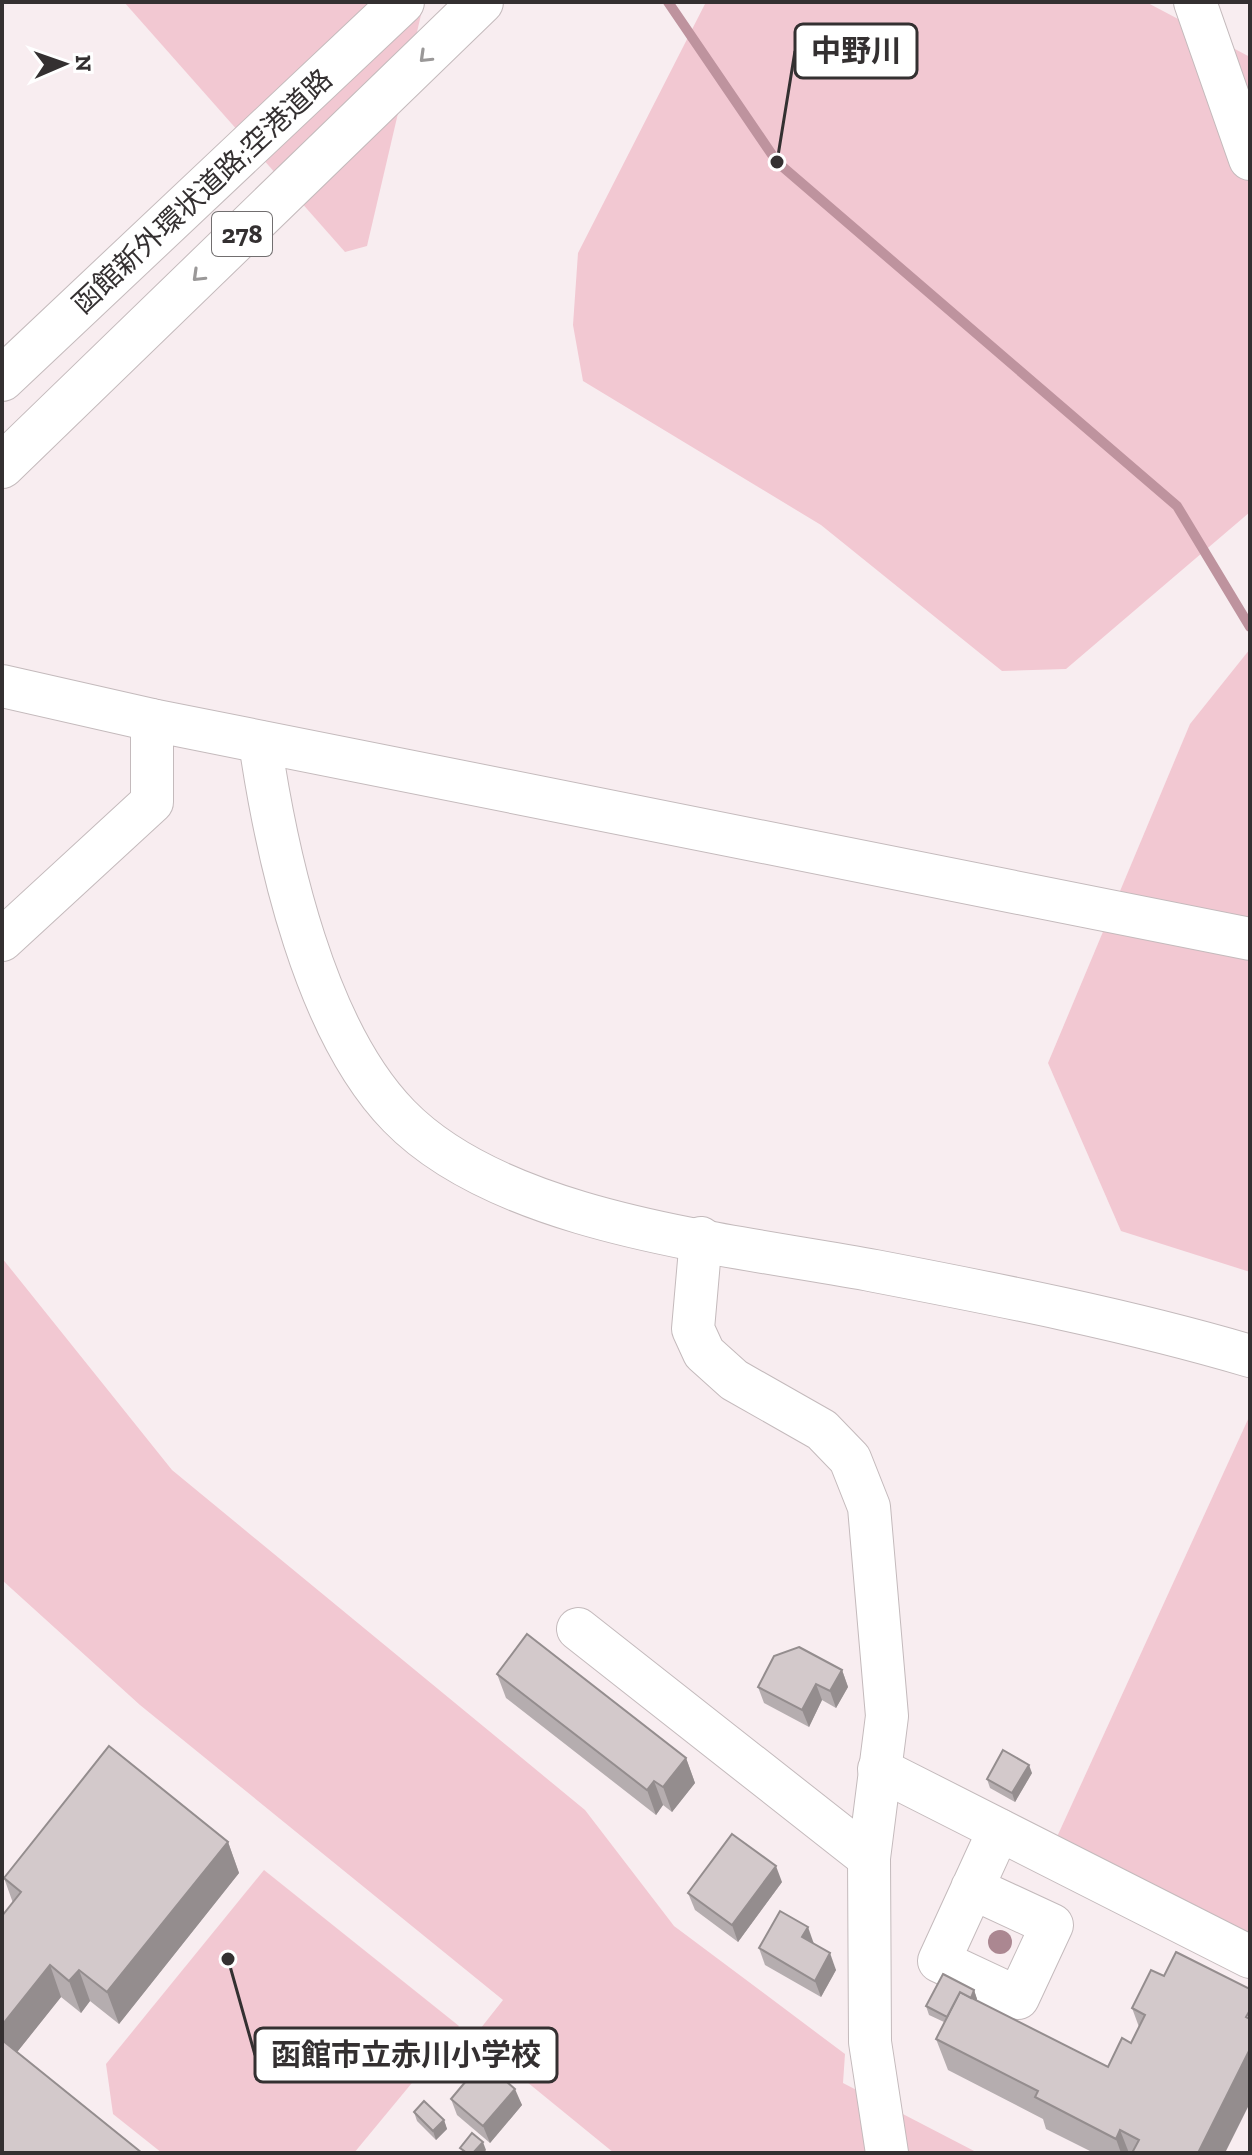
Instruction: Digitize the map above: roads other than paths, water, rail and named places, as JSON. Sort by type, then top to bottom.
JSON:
[{"type":"highway","name":"函館新外環状道路;空港道路","points":[[2,379],[402,2]]},
{"type":"highway","name":"函館新外環状道路;空港道路","points":[[2,466],[481,2]]},
{"type":"street","points":[[1195,2],[1250,159]]},
{"type":"street","points":[[2,686],[260,742],[1250,939]]},
{"type":"street","points":[[2,940],[152,802],[152,720]]},
{"type":"street","points":[[260,742],[277,844],[306,941],[337,1024],[368,1077],[398,1116],[436,1147],[498,1185],[595,1217],[1133,1326],[1250,1356]]},
{"type":"street","points":[[701,1238],[693,1329],[704,1353],[734,1380],[822,1430],[850,1459],[869,1507],[887,1716],[869,1858],[870,2042],[887,2153]]},
{"type":"street","points":[[578,1629],[869,1858]]},
{"type":"street","points":[[879,1769],[1250,1957]]},
{"type":"street","points":[[972,1888],[999,1830]]},
{"type":"waterway","points":[[668,2],[777,162],[1177,506],[1250,627]]},
{"type":"place","name":"中野川","points":[[777,162]]},
{"type":"place","name":"函館市立赤川小学校","points":[[228,1959]]}]
